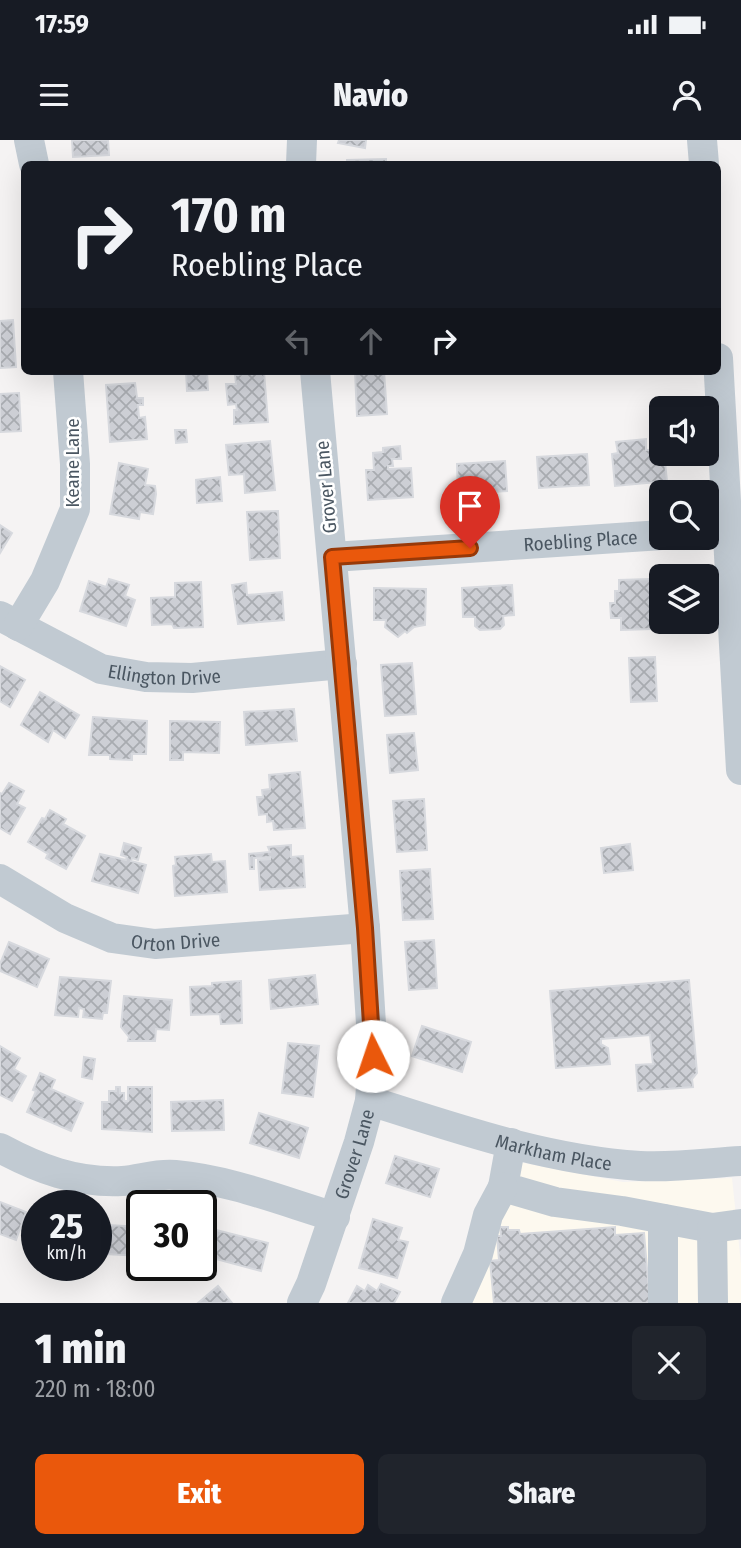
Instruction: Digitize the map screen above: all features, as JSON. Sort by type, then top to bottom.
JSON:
[{"type":"street","points":[[29,140],[33,161]]},
{"type":"street","points":[[301,161],[302,140]]},
{"type":"street","points":[[702,140],[704,161]]},
{"type":"street","name":"Keane Lane","points":[[9,621],[45,581],[75,509],[75,464],[68,375]]},
{"type":"street","name":"Grover Lane","points":[[302,1303],[335,1217],[370,1101],[373,1056],[365,928],[315,375]]},
{"type":"street","points":[[717,480],[718,375]]},
{"type":"street","points":[[719,535],[735,565],[741,770]]},
{"type":"street","name":"Roebling Place","points":[[332,557],[649,536]]},
{"type":"street","name":"Ellington Drive","points":[[9,621],[101,669],[146,677],[192,678],[342,664]]},
{"type":"street","name":"Orton Drive","points":[[0,879],[65,918],[112,938],[155,944],[365,928]]},
{"type":"street","name":"Markham Place","points":[[370,1101],[547,1153],[591,1161],[642,1166],[741,1161]]},
{"type":"street","points":[[456,1303],[478,1254],[488,1215],[503,1187],[511,1143]]},
{"type":"street","points":[[0,1148],[36,1167],[82,1179],[122,1181],[171,1174],[215,1180],[335,1217]]},
{"type":"street","points":[[503,1187],[555,1202],[712,1228],[741,1224]]},
{"type":"street","points":[[663,1219],[663,1303]]},
{"type":"street","points":[[712,1228],[713,1303]]},
{"type":"shaded area","points":[[497,1158],[623,1182],[732,1178],[741,1264],[741,1303],[453,1303]]},
{"type":"building","points":[[72,140],[108,140],[109,155],[73,157]]},
{"type":"building","points":[[339,140],[366,140],[365,148],[338,143]]},
{"type":"building","points":[[386,159],[386,161],[347,161]]},
{"type":"building","points":[[13,320],[16,367],[0,368],[0,321]]},
{"type":"building","points":[[186,375],[207,375],[208,390],[187,391]]},
{"type":"building","points":[[235,375],[264,375],[268,422],[234,424],[236,404],[228,405],[226,384],[236,384]]},
{"type":"building","points":[[355,375],[384,375],[387,414],[357,416]]},
{"type":"building","points":[[135,383],[137,398],[143,398],[143,405],[138,405],[139,418],[145,417],[147,439],[110,442],[106,385]]},
{"type":"building","points":[[19,393],[21,431],[0,432],[0,394]]},
{"type":"building","points":[[175,430],[186,430],[187,442],[176,443]]},
{"type":"building","points":[[646,439],[649,466],[665,466],[667,480],[615,486],[612,454],[618,453],[616,442]]},
{"type":"building","points":[[270,441],[275,490],[245,493],[244,474],[229,475],[226,445]]},
{"type":"building","points":[[400,446],[401,459],[392,459],[393,466],[388,466],[388,469],[411,468],[413,497],[368,500],[366,470],[374,470],[373,453],[383,452],[383,448]]},
{"type":"building","points":[[587,454],[589,485],[539,488],[537,457]]},
{"type":"building","points":[[505,461],[507,491],[458,494],[457,464]]},
{"type":"building","points":[[119,463],[148,469],[145,485],[155,486],[156,494],[153,514],[140,512],[139,519],[110,514]]},
{"type":"building","points":[[220,477],[222,501],[197,503],[196,480]]},
{"type":"building","points":[[278,511],[280,558],[250,560],[247,512]]},
{"type":"building","points":[[0,525],[12,533],[0,553]]},
{"type":"building","points":[[109,579],[129,585],[125,596],[135,600],[126,626],[80,611],[89,581],[106,587]]},
{"type":"building","points":[[649,579],[649,629],[621,630],[621,618],[611,618],[610,603],[615,603],[619,580]]},
{"type":"building","points":[[201,582],[203,627],[174,628],[172,624],[152,625],[151,598],[175,597],[175,583]]},
{"type":"building","points":[[246,583],[247,595],[282,592],[284,620],[238,624],[232,585]]},
{"type":"building","points":[[512,585],[514,615],[503,616],[504,625],[500,629],[480,630],[475,626],[475,617],[463,617],[462,588]]},
{"type":"building","points":[[374,588],[426,589],[425,625],[414,627],[407,633],[405,631],[398,637],[385,627],[386,620],[374,620]]},
{"type":"building","points":[[655,657],[657,701],[631,702],[629,658]]},
{"type":"building","points":[[412,663],[416,714],[385,716],[381,665]]},
{"type":"building","points":[[0,666],[25,680],[10,707],[0,701]]},
{"type":"building","points":[[40,692],[79,715],[65,738],[53,730],[48,742],[21,725]]},
{"type":"building","points":[[294,709],[297,741],[246,745],[244,712]]},
{"type":"building","points":[[93,717],[147,721],[146,754],[132,754],[132,760],[110,759],[110,755],[89,755]]},
{"type":"building","points":[[170,721],[220,722],[219,753],[183,752],[183,760],[170,760]]},
{"type":"building","points":[[414,733],[418,770],[390,773],[387,735]]},
{"type":"building","points":[[300,772],[305,828],[274,830],[273,821],[267,822],[267,814],[259,815],[257,797],[263,797],[262,790],[270,789],[269,775]]},
{"type":"building","points":[[9,783],[24,791],[17,804],[25,808],[10,834],[0,828],[0,793],[2,794]]},
{"type":"building","points":[[424,799],[427,850],[397,852],[393,801]]},
{"type":"building","points":[[50,810],[66,819],[63,824],[85,836],[66,869],[46,858],[48,854],[28,842]]},
{"type":"building","points":[[124,843],[141,848],[138,860],[132,858],[131,861],[146,865],[138,893],[92,881],[100,854],[126,860],[127,857],[121,855]]},
{"type":"building","points":[[630,844],[633,870],[604,873],[601,848]]},
{"type":"building","points":[[291,845],[291,857],[303,856],[305,887],[260,890],[258,860],[270,857],[254,858],[254,869],[250,869],[249,854],[270,852],[268,847]]},
{"type":"building","points":[[211,854],[212,862],[225,861],[227,892],[175,896],[175,857]]},
{"type":"building","points":[[430,869],[433,919],[403,920],[400,871]]},
{"type":"building","points":[[434,940],[437,988],[409,990],[405,942]]},
{"type":"building","points":[[9,942],[49,959],[37,987],[0,971]]},
{"type":"building","points":[[315,975],[318,1004],[271,1009],[269,980]]},
{"type":"building","points":[[60,977],[111,981],[107,1013],[103,1013],[102,1019],[83,1017],[84,1009],[79,1008],[78,1017],[55,1015]]},
{"type":"building","points":[[689,980],[697,1073],[692,1079],[693,1087],[638,1091],[636,1065],[653,1064],[650,1035],[601,1039],[601,1044],[608,1048],[610,1064],[556,1068],[550,991]]},
{"type":"building","points":[[241,981],[242,1023],[221,1024],[220,1014],[191,1015],[190,987]]},
{"type":"building","points":[[124,996],[172,1000],[169,1030],[156,1029],[155,1041],[128,1041],[129,1037],[121,1027]]},
{"type":"building","points":[[422,1026],[471,1042],[462,1072],[412,1056]]},
{"type":"building","points":[[288,1043],[319,1046],[313,1097],[282,1093]]},
{"type":"building","points":[[0,1046],[20,1058],[14,1069],[26,1076],[12,1101],[0,1095]]},
{"type":"building","points":[[84,1057],[95,1059],[92,1079],[82,1077]]},
{"type":"building","points":[[40,1073],[55,1080],[51,1089],[83,1103],[71,1131],[27,1112]]},
{"type":"building","points":[[116,1087],[120,1087],[120,1093],[124,1093],[124,1101],[128,1101],[128,1087],[152,1087],[152,1132],[102,1129],[102,1102],[109,1102],[109,1091],[116,1091]]},
{"type":"building","points":[[223,1100],[224,1130],[172,1131],[171,1102]]},
{"type":"building","points":[[259,1113],[308,1128],[299,1158],[250,1143]]},
{"type":"building","points":[[395,1156],[439,1169],[430,1197],[386,1183]]},
{"type":"building","points":[[0,1202],[21,1210],[21,1226],[16,1240],[0,1234]]},
{"type":"building","points":[[373,1219],[402,1228],[398,1240],[408,1242],[397,1278],[359,1268]]},
{"type":"building","points":[[112,1225],[126,1226],[126,1255],[112,1254]]},
{"type":"building","points":[[500,1227],[519,1230],[520,1234],[615,1227],[615,1235],[644,1233],[650,1303],[494,1303],[490,1261],[499,1260],[497,1236],[501,1236]]},
{"type":"building","points":[[217,1230],[268,1243],[261,1271],[217,1259]]},
{"type":"building","points":[[381,1284],[400,1292],[394,1303],[348,1303],[357,1286],[365,1291],[368,1285],[377,1291]]},
{"type":"building","points":[[218,1286],[232,1303],[198,1303]]},
{"type":"route","points":[[373,1056],[365,928],[332,557],[470,548]]}]
